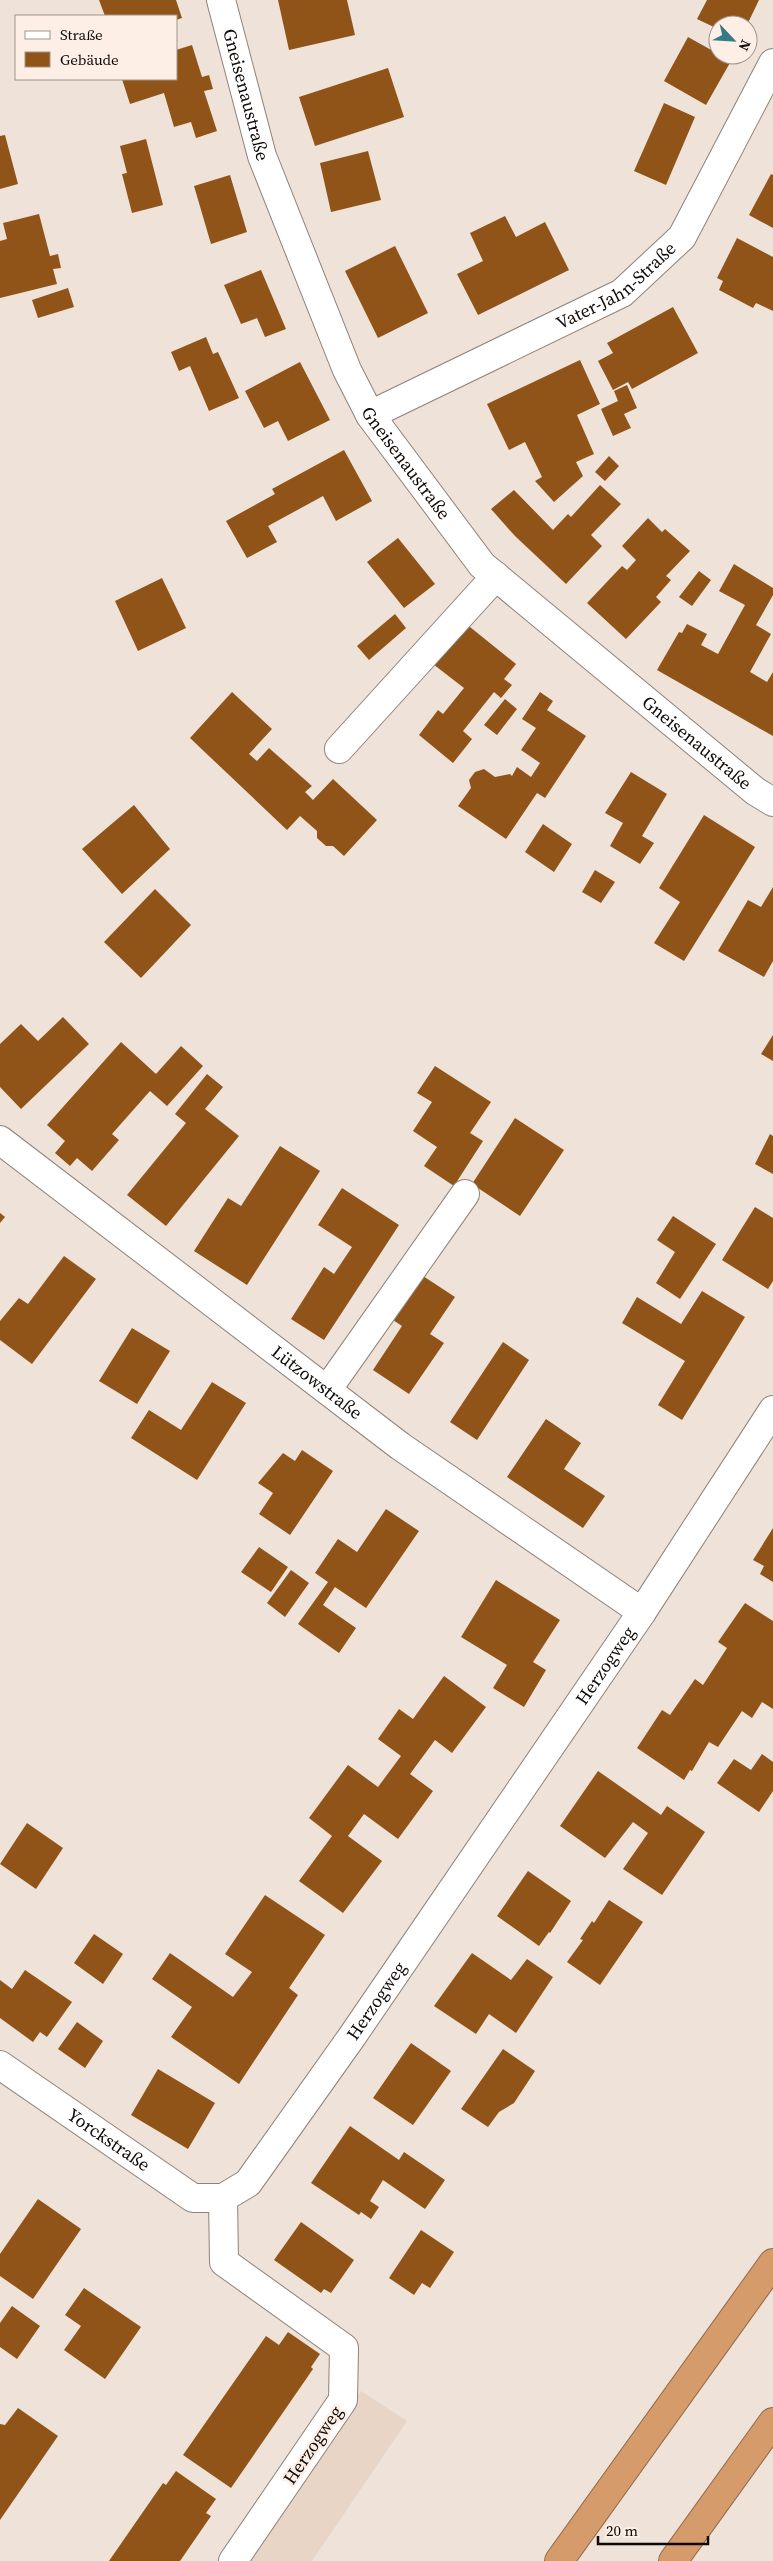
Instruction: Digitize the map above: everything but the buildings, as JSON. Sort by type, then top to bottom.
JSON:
[{"type":"highway","points":[[559,2561],[773,2263]]},
{"type":"highway","points":[[673,2561],[773,2422]]},
{"type":"street","name":"Gneisenaustraße","points":[[221,0],[262,156],[347,370],[370,415],[482,565],[755,791],[773,802]]},
{"type":"street","name":"Vater-Jahn-Straße","points":[[370,415],[622,293],[682,237],[773,63]]},
{"type":"street","points":[[339,749],[496,576]]},
{"type":"street","name":"Lützowstraße","points":[[0,1140],[400,1446],[642,1612]]},
{"type":"street","points":[[327,1390],[465,1194]]},
{"type":"street","name":"Herzogweg","points":[[233,2561],[343,2400],[344,2348],[224,2262],[223,2198],[248,2183],[351,2038],[642,1612],[773,1410]]},
{"type":"street","name":"Yorckstraße","points":[[0,2065],[193,2198],[223,2198]]},
{"type":"shaded area","points":[[361,2391],[407,2421],[312,2561],[246,2561]]}]
